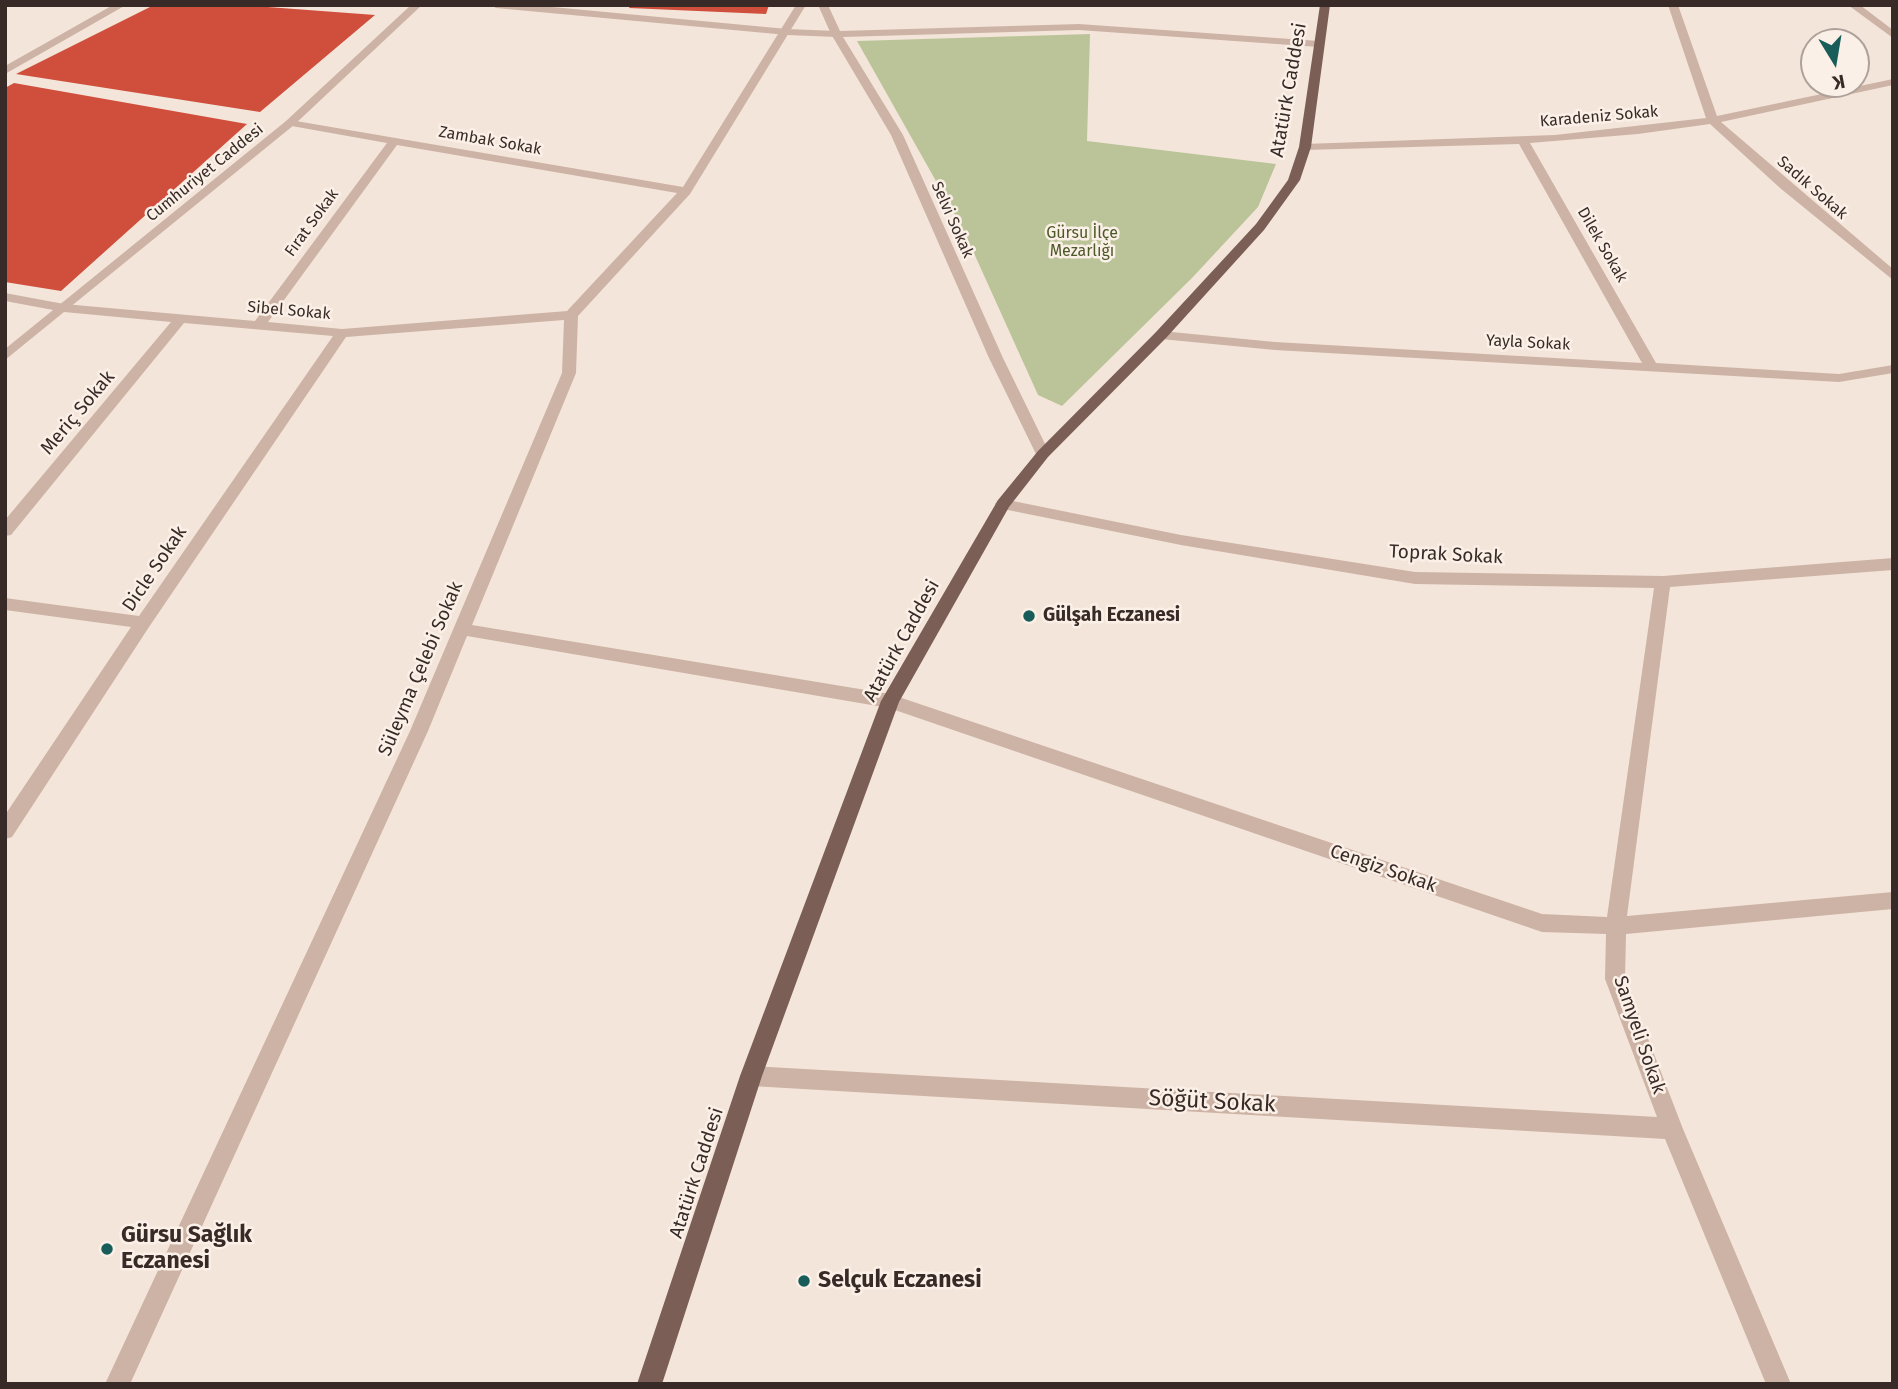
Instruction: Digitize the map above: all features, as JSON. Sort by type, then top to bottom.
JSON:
[{"type":"main road","name":"Atatürk Caddesi","points":[[649,1384],[751,1076],[890,701],[1003,504],[1043,454],[1161,335],[1260,227],[1294,180],[1304,147],[1325,5]]},
{"type":"street","points":[[5,71],[121,5]]},
{"type":"street","name":"Cumhuriyet Caddesi","points":[[5,356],[290,123],[417,5]]},
{"type":"street","points":[[496,5],[787,32],[836,34],[1079,27],[1319,44]]},
{"type":"street","points":[[571,315],[686,191],[787,32],[801,5]]},
{"type":"street","name":"Selvi Sokak","points":[[823,5],[836,34],[897,135],[996,358],[1043,454]]},
{"type":"street","points":[[1673,5],[1713,121]]},
{"type":"street","points":[[1853,5],[1893,35]]},
{"type":"street","name":"Karadeniz Sokak","points":[[1304,147],[1522,139],[1636,131],[1713,121],[1893,82]]},
{"type":"street","name":"Sadık Sokak","points":[[1713,121],[1784,186],[1893,276]]},
{"type":"street","name":"Zambak Sokak","points":[[290,123],[686,191]]},
{"type":"street","name":"Dilek Sokak","points":[[1522,139],[1652,368]]},
{"type":"street","name":"Fırat Sokak","points":[[258,326],[394,141]]},
{"type":"street","name":"Sibel Sokak","points":[[5,297],[64,309],[342,333],[571,315]]},
{"type":"street","name":"Süleyma Çelebi Sokak","points":[[117,1384],[419,731],[569,373],[571,315]]},
{"type":"street","name":"Meriç Sokak","points":[[5,531],[180,319]]},
{"type":"street","name":"Dicle Sokak","points":[[5,831],[143,623],[342,333]]},
{"type":"street","name":"Yayla Sokak","points":[[1161,335],[1275,346],[1839,378],[1893,369]]},
{"type":"street","name":"Toprak Sokak","points":[[1003,504],[1181,540],[1415,578],[1663,582],[1893,564]]},
{"type":"street","name":"Samyeli Sokak","points":[[1663,582],[1616,926],[1615,979],[1672,1129],[1779,1384]]},
{"type":"street","points":[[5,604],[143,623]]},
{"type":"street","name":"Cengiz Sokak","points":[[461,629],[890,701],[1542,923],[1616,926],[1893,900]]},
{"type":"street","name":"Söğüt Sokak","points":[[751,1076],[1672,1129]]},
{"type":"green space","name":"Gürsu İlçe Mezarlığı","points":[[1090,34],[1087,141],[1276,164],[1258,207],[1192,278],[1062,406],[1038,395],[963,229],[857,41]]},
{"type":"building","points":[[154,5],[241,5],[375,15],[260,112],[16,74]]},
{"type":"building","points":[[631,5],[769,5],[766,14],[629,8]]},
{"type":"building","points":[[14,83],[247,124],[61,291],[5,282],[5,88]]},
{"type":"place","name":"Gülşah Eczanesi","points":[[1029,616]]},
{"type":"place","name":"Gürsu Sağlık Eczanesi","points":[[107,1249]]},
{"type":"place","name":"Selçuk Eczanesi","points":[[804,1281]]}]
